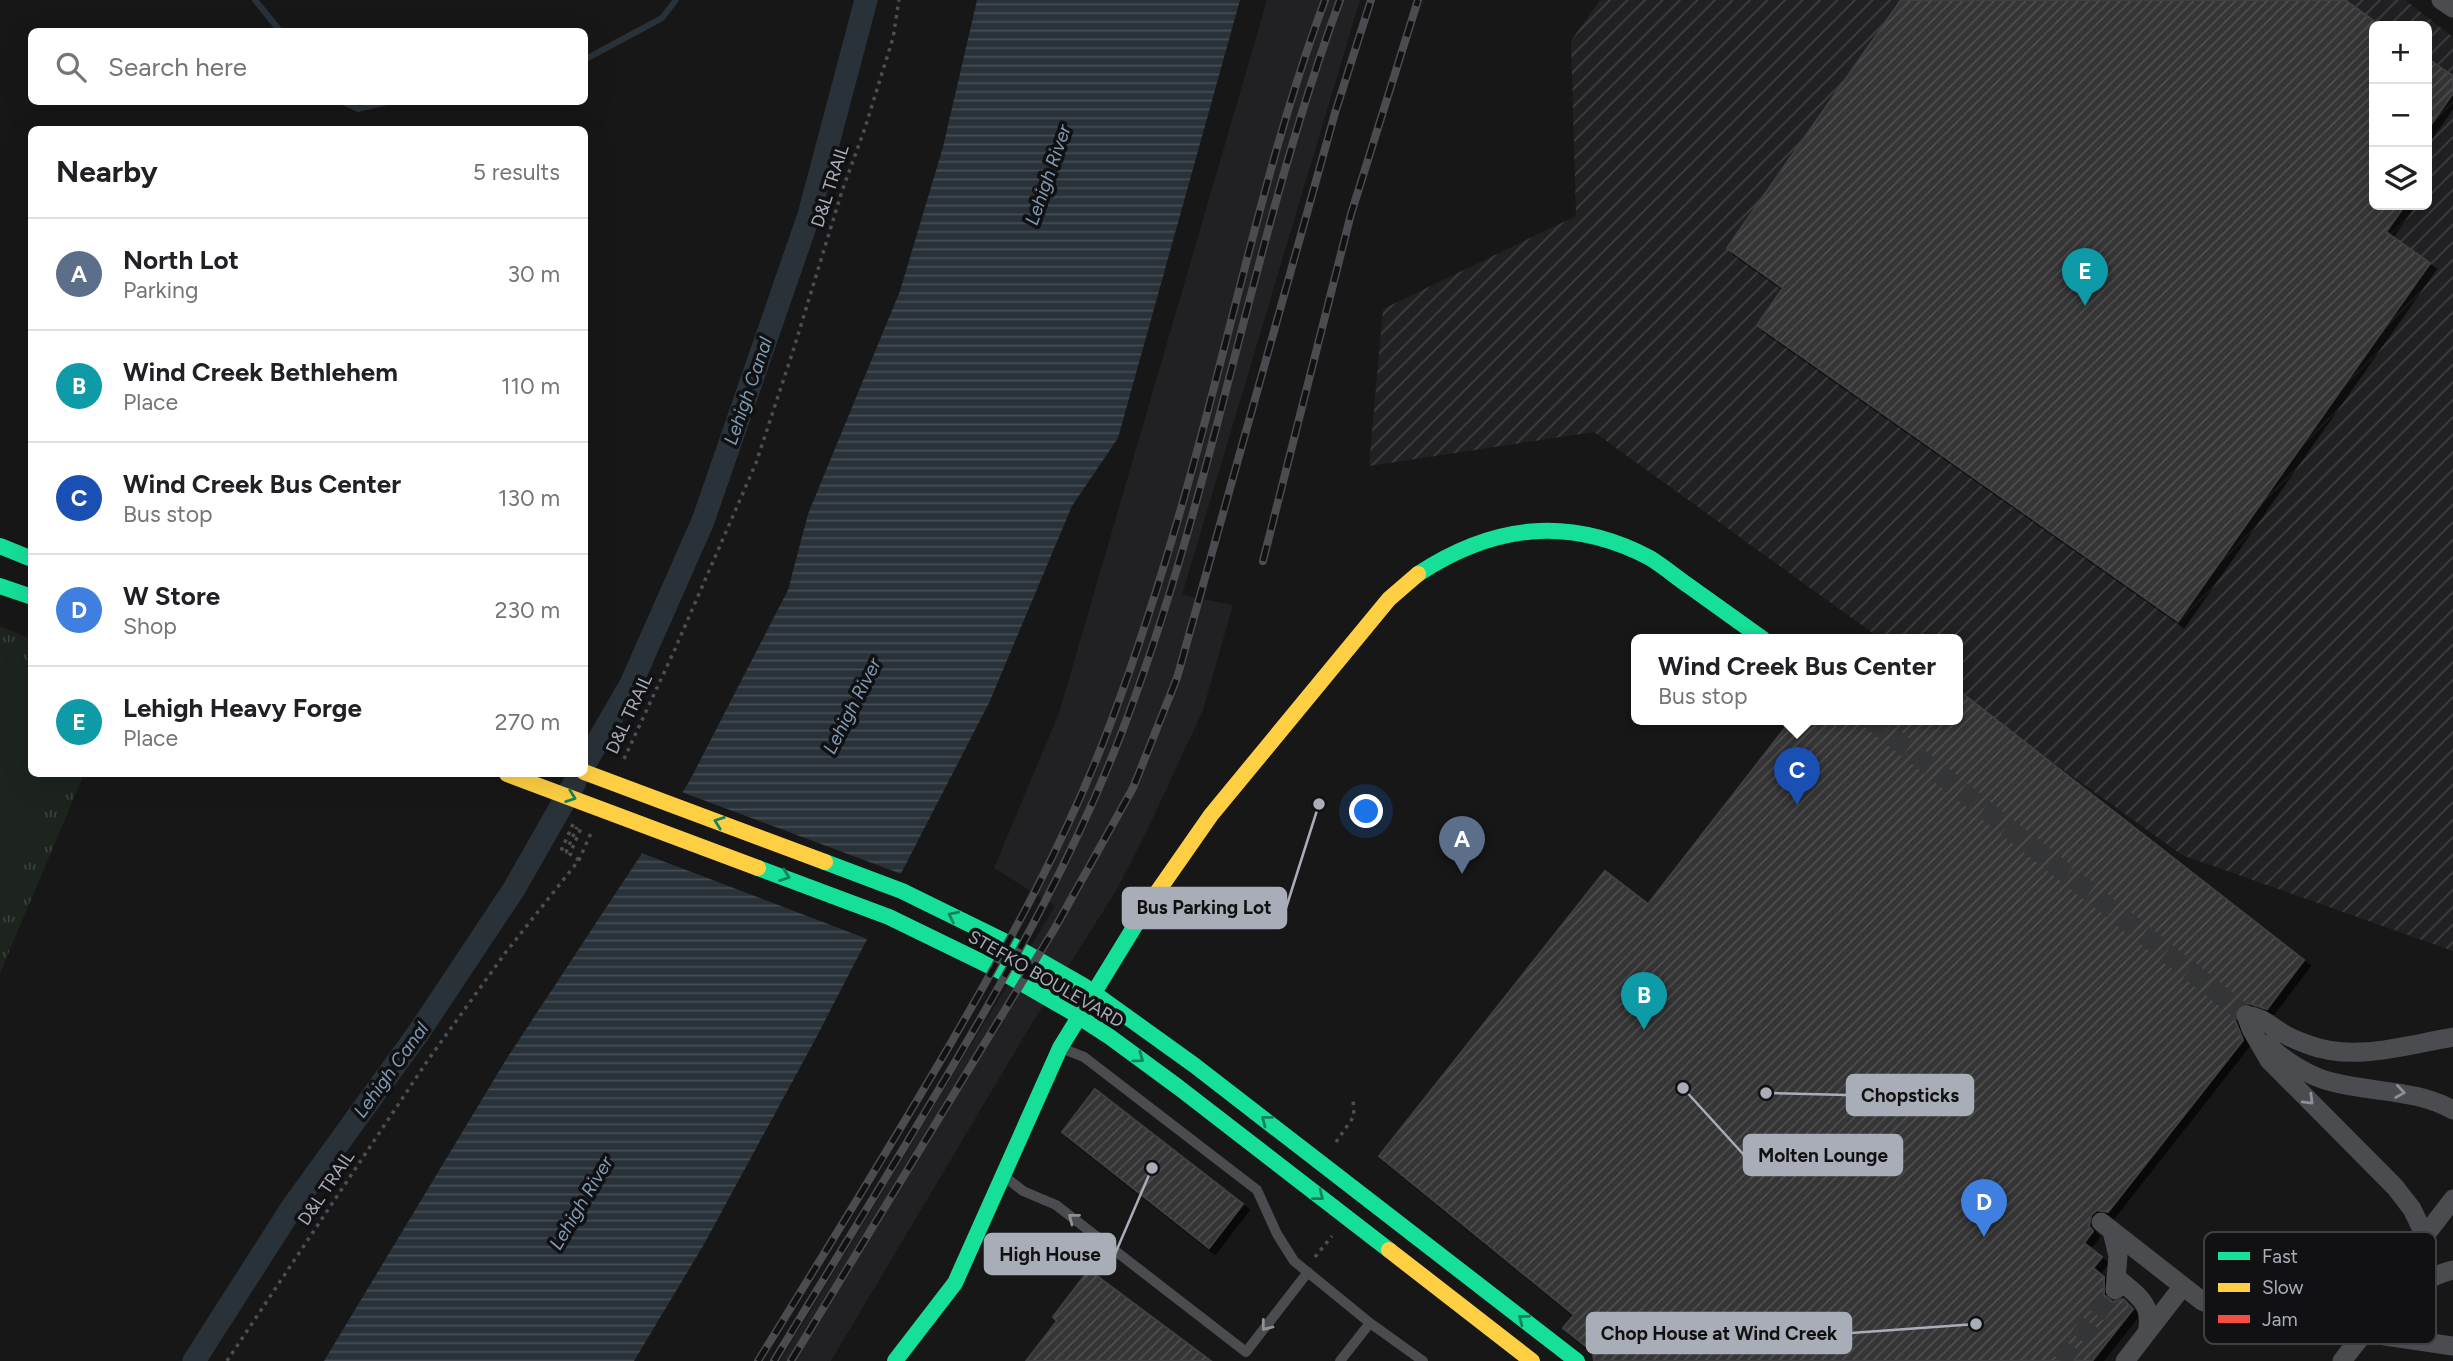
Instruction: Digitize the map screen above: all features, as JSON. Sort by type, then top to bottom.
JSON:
[{"type":"main road","points":[[895,1361],[955,1283],[1060,1048],[1156,892],[1211,815],[1389,598],[1407,581],[1433,563],[1486,538],[1511,531],[1567,531],[1598,537],[1633,549],[1756,634]]},
{"type":"main road","points":[[0,546],[28,557]]},
{"type":"main road","points":[[0,586],[28,596]]},
{"type":"main road","name":"STEFKO BOULEVARD","points":[[588,773],[902,891],[1014,946],[1084,986],[1194,1065],[1577,1361]]},
{"type":"main road","name":"STEFKO BOULEVARD","points":[[516,777],[889,917],[1000,971],[1070,1011],[1178,1087],[1532,1361]]},
{"type":"street","points":[[2441,0],[2453,8]]},
{"type":"street","points":[[2256,1023],[2313,1046],[2361,1053],[2453,1037]]},
{"type":"street","points":[[2256,1023],[2276,1053],[2318,1077],[2347,1085],[2416,1095],[2453,1110]]},
{"type":"street","points":[[2256,1023],[2269,1060],[2395,1187],[2412,1209],[2423,1232]]},
{"type":"street","points":[[2428,1232],[2453,1199]]},
{"type":"street","points":[[2118,1286],[2118,1256],[2106,1226],[2204,1302]]},
{"type":"street","points":[[2118,1286],[2142,1255]]},
{"type":"street","points":[[2436,1276],[2453,1270]]},
{"type":"street","points":[[2118,1286],[2139,1296],[2147,1307],[2151,1318],[2147,1333]]},
{"type":"street","points":[[2125,1361],[2183,1286]]},
{"type":"street","points":[[2342,1361],[2355,1344]]},
{"type":"lane","points":[[1060,1048],[1084,1057],[1257,1191],[1277,1234],[1294,1261],[1370,1323],[1423,1361]]},
{"type":"lane","points":[[1003,1175],[1023,1191],[1056,1205],[1246,1352],[1308,1272]]},
{"type":"lane","points":[[1340,1361],[1370,1323]]},
{"type":"path","name":"D&L TRAIL","points":[[619,769],[756,463],[842,191],[873,103],[893,38],[899,0]]},
{"type":"path","points":[[576,819],[561,851],[566,852],[578,825],[582,827],[570,854],[579,860]]},
{"type":"path","name":"D&L TRAIL","points":[[227,1361],[428,1060],[506,952],[579,860],[593,827]]},
{"type":"path","points":[[1334,1149],[1336,1141],[1354,1116],[1353,1098]]},
{"type":"shaded area","points":[[1267,0],[1360,0],[1182,595],[1233,605],[1203,710],[1116,891],[1031,1025],[831,1361],[780,1361],[1055,906],[994,868],[1059,713]]},
{"type":"shaded area","points":[[1600,0],[2405,0],[2453,37],[2453,951],[2182,855],[1963,698],[1963,634],[1874,634],[1594,432],[1369,466],[1383,309],[1576,216],[1571,41]]},
{"type":"green space","points":[[0,626],[28,638],[28,777],[83,777],[0,973]]},
{"type":"green space","points":[[0,654],[28,665],[28,777],[58,777],[14,891],[0,886]]},
{"type":"water","name":"Lehigh River","points":[[977,0],[1240,0],[1118,438],[1072,506],[989,703],[816,1038],[703,1246],[634,1361],[324,1361],[507,1058],[689,782],[788,590],[808,514],[900,291],[943,147]]},
{"type":"pier","points":[[679,791],[904,875],[870,940],[639,852]]},
{"type":"building","points":[[1901,0],[2345,0],[2374,21],[2369,21],[2369,210],[2401,210],[2386,232],[2430,263],[2178,621],[1757,325],[1783,288],[1727,248]]},
{"type":"building","points":[[2432,61],[2453,76],[2453,93],[2432,123]]},
{"type":"building","points":[[1963,694],[2304,960],[2267,1009],[2248,1003],[2237,1007],[2234,1018],[2243,1040],[2108,1212],[2097,1210],[2091,1215],[2089,1226],[2093,1231],[2084,1243],[2102,1257],[2093,1268],[2104,1277],[2104,1295],[2113,1302],[2123,1299],[2133,1309],[2092,1361],[1594,1361],[1588,1348],[1563,1328],[1574,1315],[1379,1156],[1605,871],[1648,904],[1787,725],[1963,725]]},
{"type":"building","points":[[1095,1089],[1243,1204],[1209,1248],[1062,1132]]},
{"type":"building","points":[[1089,1270],[1211,1361],[1026,1361],[1057,1321],[1053,1317]]},
{"type":"waterway","points":[[255,0],[278,28]]},
{"type":"waterway","points":[[588,58],[662,18],[676,0]]},
{"type":"waterway","name":"Lehigh Canal","points":[[588,758],[631,684],[703,521],[809,215],[866,0]]},
{"type":"waterway","points":[[349,105],[358,109],[375,105]]},
{"type":"waterway","name":"Lehigh Canal","points":[[194,1361],[293,1206],[419,1032],[514,889],[575,782]]},
{"type":"tunnel","points":[[1878,725],[2246,1015]]},
{"type":"tunnel","points":[[2061,1361],[2115,1290]]},
{"type":"railway","points":[[758,1361],[901,1127],[993,969],[1057,848],[1094,765],[1126,681],[1167,556],[1278,144],[1325,0]]},
{"type":"railway","points":[[774,1361],[997,990],[1065,862],[1105,774],[1155,639],[1183,549],[1282,181],[1340,0]]},
{"type":"railway","points":[[791,1361],[1055,928],[1133,788],[1177,678],[1335,113],[1371,0]]},
{"type":"railway","points":[[1263,561],[1351,214],[1418,0]]},
{"type":"traffic: fast","points":[[1418,574],[1446,557],[1503,536],[1560,531],[1590,535],[1620,544],[1650,558],[1756,634]]},
{"type":"traffic: fast","points":[[0,546],[28,557]]},
{"type":"traffic: fast","points":[[0,586],[28,596]]},
{"type":"traffic: fast","points":[[825,862],[902,891],[1014,946],[1084,986],[1194,1065],[1577,1361]]},
{"type":"traffic: fast","points":[[758,868],[889,917],[1000,971],[1070,1011],[1178,1087],[1389,1250]]},
{"type":"traffic: fast","points":[[895,1361],[955,1283],[1060,1048],[1144,911]]},
{"type":"traffic: slow","points":[[1144,911],[1211,815],[1389,599],[1418,574]]},
{"type":"traffic: slow","points":[[588,773],[825,862]]},
{"type":"traffic: slow","points":[[515,777],[758,868]]},
{"type":"traffic: slow","points":[[1389,1250],[1532,1361]]},
{"type":"place","name":"Lehigh Heavy Forge","points":[[2085,306]]},
{"type":"place","name":"Bus Parking Lot","points":[[1319,804]]},
{"type":"place","name":"Wind Creek Bus Center","points":[[1797,805]]},
{"type":"place","name":"North Lot","points":[[1462,874]]},
{"type":"place","name":"Wind Creek Bethlehem","points":[[1644,1030]]},
{"type":"place","name":"Molten Lounge","points":[[1683,1088]]},
{"type":"place","name":"Chopsticks","points":[[1766,1093]]},
{"type":"place","name":"High House","points":[[1152,1168]]},
{"type":"place","name":"W Store","points":[[1984,1237]]},
{"type":"place","name":"Chop House at Wind Creek","points":[[1976,1324]]}]
